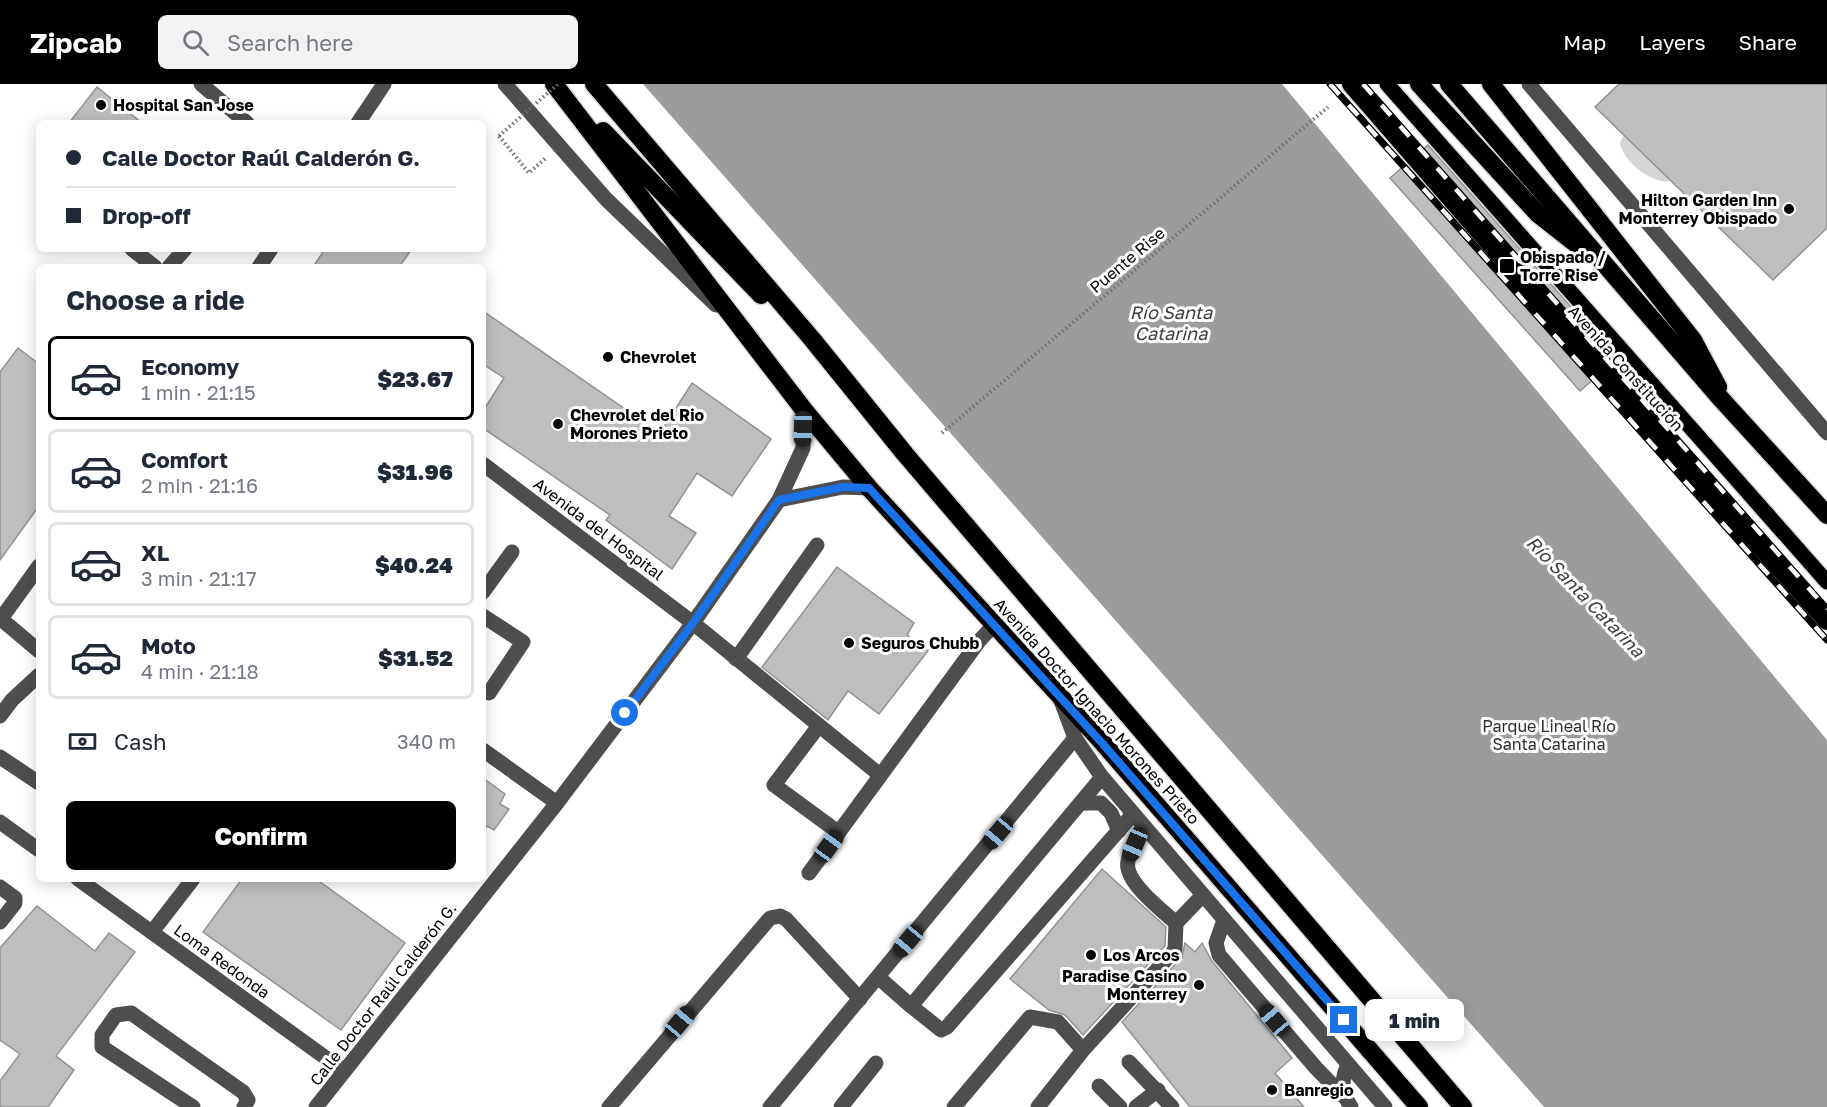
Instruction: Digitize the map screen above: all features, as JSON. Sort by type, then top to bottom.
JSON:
[{"type":"highway","name":"Avenida Doctor Ignacio Morones Prieto","points":[[556,84],[804,410],[869,488],[1102,743],[1419,1107]]},
{"type":"highway","name":"Avenida Doctor Ignacio Morones Prieto","points":[[556,84],[752,286],[812,339]]},
{"type":"highway","name":"Avenida Doctor Ignacio Morones Prieto","points":[[594,84],[812,339],[905,454],[1463,1107]]},
{"type":"highway","name":"Avenida Constitución","points":[[1351,84],[1556,320],[1827,621]]},
{"type":"highway","points":[[1419,84],[1538,214],[1564,236],[1599,259]]},
{"type":"highway","points":[[1449,84],[1722,400],[1826,513]]},
{"type":"highway","points":[[1491,84],[1693,340],[1709,366],[1722,400]]},
{"type":"main road","name":"Avenida Constitución","points":[[1387,84],[1827,582]]},
{"type":"street","points":[[201,84],[243,120]]},
{"type":"street","points":[[359,120],[384,84]]},
{"type":"street","points":[[505,84],[606,199],[750,338]]},
{"type":"street","points":[[1529,84],[1827,433]]},
{"type":"street","points":[[136,252],[150,264]]},
{"type":"street","points":[[172,264],[182,252]]},
{"type":"street","name":"Calle Doctor Raúl Calderón G.","points":[[316,1107],[557,802],[693,623],[779,500],[803,448],[804,410]]},
{"type":"street","name":"Avenida del Hospital","points":[[486,466],[693,623],[818,727],[880,775]]},
{"type":"street","points":[[779,500],[843,487],[869,488]]},
{"type":"street","points":[[736,659],[818,545]]},
{"type":"street","points":[[486,588],[512,552]]},
{"type":"street","points":[[36,577],[0,619],[36,649]]},
{"type":"street","points":[[486,618],[523,642],[489,693]]},
{"type":"street","points":[[809,873],[979,641],[993,626]]},
{"type":"street","points":[[1,714],[36,678]]},
{"type":"street","points":[[1060,698],[1078,744],[1102,777],[1385,1107]]},
{"type":"street","points":[[818,727],[774,785],[838,832]]},
{"type":"street","points":[[770,1107],[1058,760],[1078,744]]},
{"type":"street","points":[[486,752],[557,802]]},
{"type":"street","points":[[0,757],[36,781]]},
{"type":"street","points":[[911,1006],[1102,777]]},
{"type":"street","points":[[1081,803],[1101,803],[1111,813],[1119,831]]},
{"type":"street","points":[[878,977],[933,1026],[941,1030],[947,1027],[1119,831],[1138,820]]},
{"type":"street","points":[[1138,820],[1127,862],[1128,872],[1136,885],[1176,923]]},
{"type":"street","points":[[0,822],[36,848]]},
{"type":"street","name":"Loma Redonda","points":[[82,882],[344,1071]]},
{"type":"street","points":[[152,932],[191,882]]},
{"type":"street","points":[[0,887],[15,898],[15,903],[0,922]]},
{"type":"street","points":[[1038,1107],[1083,1050],[1176,950],[1176,923],[1203,895]]},
{"type":"street","points":[[609,1107],[770,918],[780,916],[786,919],[860,999]]},
{"type":"street","points":[[1224,920],[1216,943],[1219,955],[1347,1101]]},
{"type":"street","points":[[192,1107],[102,1047],[102,1035],[116,1015],[131,1014],[243,1092],[248,1100],[244,1107]]},
{"type":"street","points":[[954,1107],[1030,1017],[1058,1022],[1083,1050]]},
{"type":"street","points":[[1130,1062],[1172,1107]]},
{"type":"street","points":[[841,1107],[876,1063]]},
{"type":"street","points":[[1347,1101],[1343,1076],[1348,1064]]},
{"type":"street","points":[[1099,1086],[1120,1107]]},
{"type":"street","points":[[1136,1107],[1158,1090]]},
{"type":"path","points":[[556,84],[499,136],[530,173],[559,147]]},
{"type":"path","name":"Puente Rise","points":[[942,433],[1328,106]]},
{"type":"shaded area","points":[[1624,135],[1671,181],[1655,179],[1639,170],[1622,149],[1620,142]]},
{"type":"water","name":"Río Santa Catarina","points":[[643,84],[1282,84],[1827,740],[1827,1107],[1544,1107]]},
{"type":"building","points":[[1619,84],[1827,84],[1827,228],[1773,280],[1595,107]]},
{"type":"building","name":"Hospital San Jose","points":[[97,87],[138,120],[71,120]]},
{"type":"building","points":[[1428,145],[1617,359],[1611,364],[1423,149]]},
{"type":"building","points":[[1406,164],[1594,379],[1580,391],[1390,178]]},
{"type":"building","points":[[323,252],[410,252],[401,264],[315,264]]},
{"type":"building","points":[[486,313],[660,433],[692,383],[771,439],[732,496],[697,473],[669,516],[696,533],[672,569],[606,520],[610,515],[486,430],[486,406],[504,378],[486,366]]},
{"type":"building","points":[[18,348],[36,362],[36,510],[0,560],[0,372]]},
{"type":"building","name":"Seguros Chubb","points":[[837,567],[914,623],[907,635],[928,651],[879,714],[848,691],[828,720],[762,667]]},
{"type":"building","points":[[486,780],[505,794],[500,804],[509,809],[494,830],[486,828]]},
{"type":"building","name":"Los Arcos","points":[[1102,869],[1166,927],[1165,946],[1083,1035],[1065,1015],[1049,1010],[1010,979]]},
{"type":"building","points":[[240,882],[320,882],[405,943],[341,1030],[203,932]]},
{"type":"building","points":[[37,906],[95,951],[109,933],[135,952],[56,1056],[74,1070],[48,1107],[0,1107],[0,1081],[20,1054],[0,1040],[0,948]]},
{"type":"building","name":"Paradise Casino Monterrey","points":[[1185,943],[1195,952],[1202,943],[1212,961],[1292,1058],[1275,1073],[1304,1107],[1190,1107],[1122,1022],[1182,957]]},
{"type":"railway","points":[[1330,84],[1827,640]]},
{"type":"railway","points":[[1363,84],[1827,609]]},
{"type":"place","name":"Hospital San Jose","points":[[101,105]]},
{"type":"place","name":"Hilton Garden Inn Monterrey Obispado","points":[[1789,209]]},
{"type":"place","name":"Obispado / Torre Rise","points":[[1507,266]]},
{"type":"place","name":"Chevrolet","points":[[608,357]]},
{"type":"place","name":"Chevrolet del Rio Morones Prieto","points":[[558,424]]},
{"type":"place","name":"Seguros Chubb","points":[[849,643]]},
{"type":"place","name":"Los Arcos","points":[[1091,955]]},
{"type":"place","name":"Paradise Casino Monterrey","points":[[1199,985]]},
{"type":"place","name":"Banregio","points":[[1272,1090]]},
{"type":"route","points":[[625,713],[693,623],[779,500],[843,487],[869,488],[1102,743],[1344,1020]]},
{"type":"park label","name":"Parque Lineal Río Santa Catarina","points":[[1549,735]]}]
